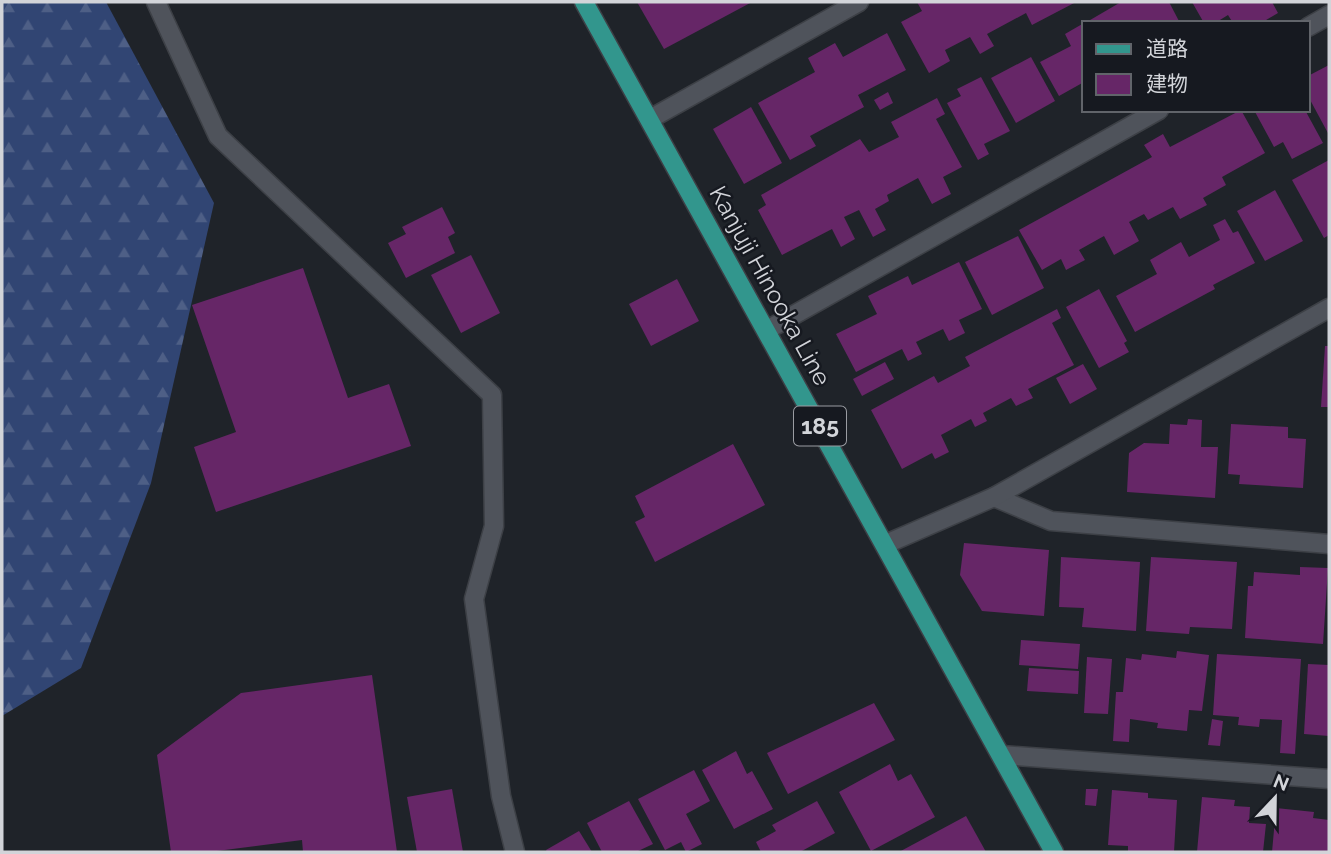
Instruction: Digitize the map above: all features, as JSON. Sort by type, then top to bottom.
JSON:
[{"type":"main road","name":"Kanjuji Hinooka Line","points":[[584,2],[1054,852]]},
{"type":"street","points":[[156,2],[218,136],[492,395],[494,526],[474,598],[501,796],[515,852]]},
{"type":"street","points":[[650,120],[859,2]]},
{"type":"street","points":[[1310,26],[1329,15]]},
{"type":"street","points":[[767,330],[1155,112]]},
{"type":"street","points":[[886,544],[994,497],[1329,308]]},
{"type":"street","points":[[994,497],[1051,520],[1329,544]]},
{"type":"street","points":[[1002,755],[1329,779]]},
{"type":"green space","points":[[2,2],[106,2],[214,203],[151,483],[81,668],[2,716]]},
{"type":"building","points":[[637,2],[752,2],[664,49]]},
{"type":"building","points":[[917,2],[1076,2],[1032,25],[1026,13],[987,34],[994,46],[980,54],[970,37],[945,50],[950,61],[929,73],[901,22],[922,11]]},
{"type":"building","points":[[1121,2],[1169,2],[1179,21],[1088,21]]},
{"type":"building","points":[[1192,2],[1272,2],[1278,13],[1264,21],[1232,21],[1228,15],[1218,21],[1203,21]]},
{"type":"building","points":[[1082,24],[1082,83],[1059,96],[1040,62],[1071,46],[1065,34]]},
{"type":"building","points":[[887,33],[906,70],[858,95],[864,107],[810,136],[816,146],[790,160],[758,103],[815,72],[808,58],[835,43],[843,57]]},
{"type":"building","points":[[1031,57],[1055,101],[1016,123],[991,78]]},
{"type":"building","points":[[1329,65],[1329,135],[1310,100],[1310,75]]},
{"type":"building","points":[[981,77],[1010,131],[984,144],[989,154],[978,160],[947,103],[961,96],[957,89]]},
{"type":"building","points":[[888,92],[893,103],[880,110],[874,100]]},
{"type":"building","points":[[937,98],[945,114],[936,119],[962,167],[943,177],[951,194],[932,204],[918,178],[887,195],[889,201],[875,209],[886,230],[873,237],[859,210],[844,217],[855,239],[841,247],[832,229],[782,255],[758,210],[766,205],[761,195],[860,139],[869,152],[899,137],[891,122]]},
{"type":"building","points":[[751,107],[782,163],[744,184],[713,129]]},
{"type":"building","points":[[1237,112],[1242,112],[1265,153],[1222,177],[1226,185],[1203,198],[1207,205],[1180,219],[1173,207],[1148,220],[1144,214],[1129,222],[1139,241],[1114,255],[1104,236],[1079,250],[1085,260],[1066,270],[1061,259],[1042,270],[1019,230],[1152,157],[1144,145],[1163,134],[1170,147]]},
{"type":"building","points":[[1255,112],[1306,112],[1323,143],[1292,159],[1283,142],[1274,147]]},
{"type":"building","points":[[1329,160],[1329,235],[1324,238],[1292,180]]},
{"type":"building","points":[[1275,190],[1303,241],[1265,261],[1237,211]]},
{"type":"building","points":[[442,207],[455,233],[448,237],[455,253],[406,278],[388,243],[406,234],[402,227]]},
{"type":"building","points":[[1225,219],[1233,233],[1238,231],[1255,263],[1213,285],[1215,289],[1135,332],[1116,296],[1157,274],[1150,260],[1181,242],[1189,257],[1220,240],[1213,225]]},
{"type":"building","points":[[1018,236],[1044,288],[992,315],[965,262]]},
{"type":"building","points":[[471,255],[500,313],[461,333],[431,275]]},
{"type":"building","points":[[959,262],[982,309],[959,320],[965,333],[949,341],[943,329],[916,342],[922,354],[908,361],[902,349],[856,372],[836,334],[877,314],[868,296],[908,276],[912,285]]},
{"type":"building","points":[[303,268],[348,398],[389,384],[411,446],[216,512],[194,447],[236,432],[192,305]]},
{"type":"building","points":[[677,279],[699,321],[651,346],[629,304]]},
{"type":"building","points":[[1099,289],[1127,341],[1124,343],[1129,352],[1099,368],[1066,307]]},
{"type":"building","points":[[1057,309],[1061,318],[1052,323],[1074,365],[1028,389],[1033,398],[1016,406],[1011,398],[983,413],[987,421],[975,427],[971,419],[941,435],[949,452],[935,459],[932,453],[902,469],[871,410],[934,376],[938,383],[970,366],[965,357]]},
{"type":"building","points":[[1325,346],[1329,346],[1329,407],[1321,407]]},
{"type":"building","points":[[885,362],[894,379],[862,396],[853,379]]},
{"type":"building","points":[[1083,364],[1097,389],[1070,404],[1056,378]]},
{"type":"building","points":[[1188,419],[1202,420],[1201,447],[1218,447],[1215,498],[1127,492],[1129,453],[1144,443],[1169,444],[1170,424],[1187,425]]},
{"type":"building","points":[[1231,424],[1288,427],[1288,438],[1306,439],[1303,488],[1239,484],[1240,475],[1228,474]]},
{"type":"building","points":[[733,444],[765,505],[655,562],[635,522],[645,517],[635,496]]},
{"type":"building","points":[[964,543],[1049,550],[1044,616],[982,611],[960,575]]},
{"type":"building","points":[[1061,557],[1140,562],[1136,631],[1082,627],[1084,608],[1059,607]]},
{"type":"building","points":[[1151,557],[1237,562],[1232,629],[1190,627],[1189,634],[1146,631]]},
{"type":"building","points":[[1300,567],[1328,568],[1323,644],[1245,638],[1248,586],[1253,586],[1254,572],[1300,575]]},
{"type":"building","points":[[1021,640],[1080,644],[1078,669],[1019,665]]},
{"type":"building","points":[[1177,651],[1209,655],[1202,711],[1189,710],[1187,731],[1157,728],[1158,723],[1130,719],[1129,742],[1113,741],[1116,692],[1123,692],[1126,658],[1141,660],[1142,654],[1176,658]]},
{"type":"building","points":[[1217,654],[1301,659],[1295,754],[1280,753],[1282,720],[1260,719],[1259,727],[1238,725],[1239,717],[1213,715]]},
{"type":"building","points":[[1087,657],[1112,659],[1108,714],[1084,713]]},
{"type":"building","points":[[1308,664],[1329,665],[1329,736],[1304,734]]},
{"type":"building","points":[[1029,668],[1079,671],[1078,694],[1027,691]]},
{"type":"building","points":[[372,675],[397,852],[303,852],[302,840],[209,852],[171,852],[157,755],[241,693]]},
{"type":"building","points":[[874,703],[895,740],[788,794],[767,753]]},
{"type":"building","points":[[1212,719],[1223,721],[1220,746],[1208,745]]},
{"type":"building","points":[[736,751],[747,774],[752,771],[773,809],[734,829],[702,770]]},
{"type":"building","points":[[890,764],[898,781],[911,774],[935,817],[871,851],[839,792]]},
{"type":"building","points":[[694,770],[710,801],[686,814],[702,844],[686,852],[681,842],[665,850],[638,799]]},
{"type":"building","points":[[452,789],[463,852],[417,852],[407,797]]},
{"type":"building","points":[[1086,789],[1098,789],[1096,806],[1085,805]]},
{"type":"building","points":[[1112,790],[1148,793],[1148,798],[1177,800],[1174,852],[1128,852],[1128,846],[1108,845]]},
{"type":"building","points":[[1202,797],[1235,800],[1234,806],[1250,807],[1249,823],[1266,824],[1263,852],[1197,852]]},
{"type":"building","points":[[629,801],[653,844],[636,852],[602,852],[587,823]]},
{"type":"building","points":[[817,801],[835,833],[800,852],[761,852],[756,842],[776,831],[772,825]]},
{"type":"building","points":[[1276,808],[1314,812],[1313,818],[1329,820],[1329,852],[1272,852]]},
{"type":"building","points":[[966,816],[986,852],[899,852]]},
{"type":"building","points":[[579,831],[592,852],[547,852],[546,850]]}]
